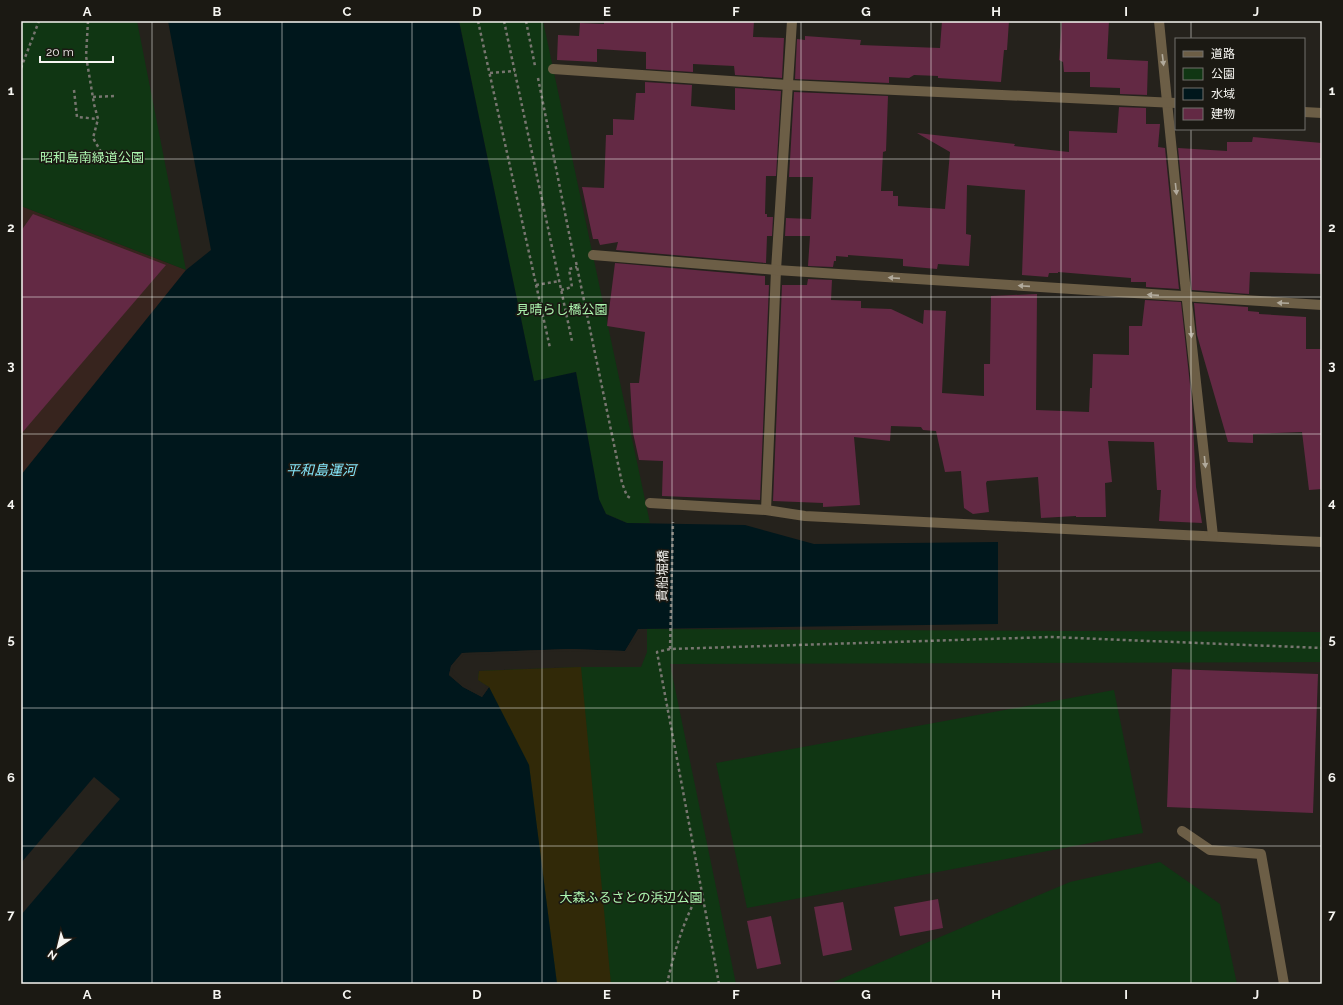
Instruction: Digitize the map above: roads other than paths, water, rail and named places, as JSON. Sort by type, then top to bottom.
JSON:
[{"type":"street","points":[[766,510],[776,270],[792,21]]},
{"type":"street","points":[[1159,21],[1172,103],[1187,297],[1213,536]]},
{"type":"street","points":[[554,69],[788,85],[1172,103]]},
{"type":"street","points":[[1305,112],[1322,113]]},
{"type":"street","points":[[593,255],[776,270],[1322,305]]},
{"type":"street","points":[[650,503],[766,510],[805,516],[1322,542]]},
{"type":"street","points":[[1182,831],[1210,850],[1261,854],[1284,984]]},
{"type":"water","name":"平和島運河","points":[[168,21],[459,21],[534,381],[576,372],[599,499],[606,514],[627,523],[745,525],[814,544],[998,542],[998,624],[639,629],[625,651],[570,649],[462,653],[451,666],[449,675],[463,687],[482,697],[489,687],[529,765],[557,984],[21,984],[21,475],[186,270],[211,250]]},
{"type":"park label","name":"昭和島南緑道公園","points":[[92,157]]},
{"type":"park label","name":"見晴らし橋公園","points":[[562,309]]},
{"type":"park label","name":"大森ふるさとの浜辺公園","points":[[631,897]]}]
